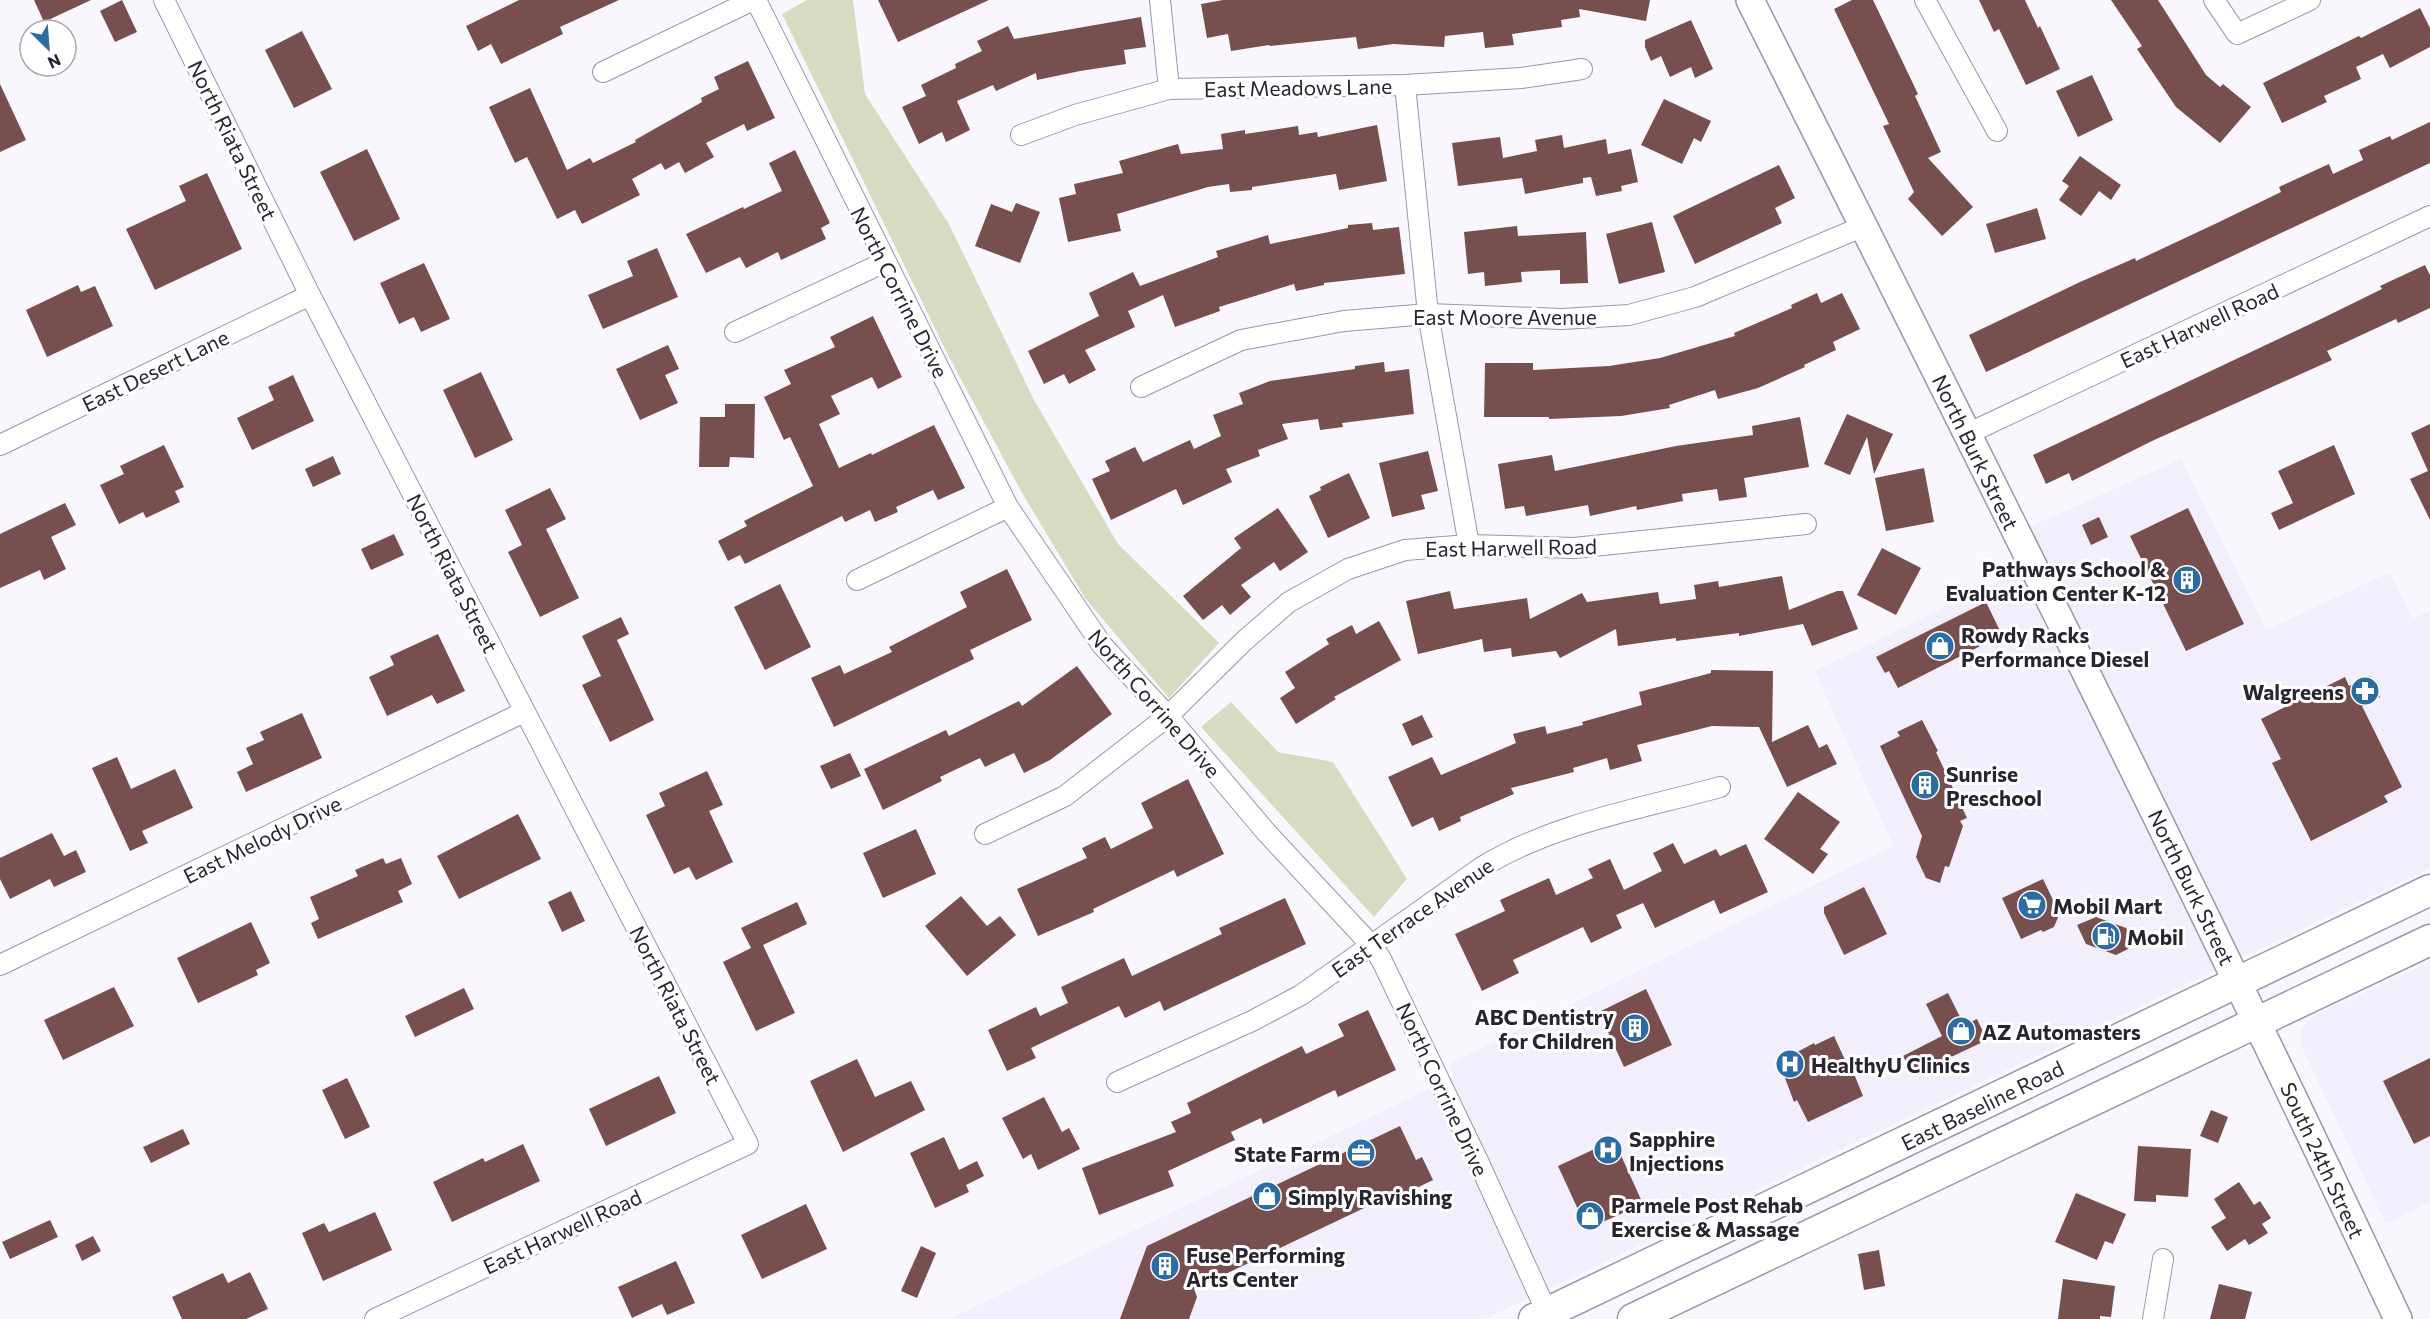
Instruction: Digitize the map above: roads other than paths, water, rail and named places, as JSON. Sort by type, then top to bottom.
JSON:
[{"type":"main road","name":"East Baseline Road","points":[[1633,1319],[2248,1002],[2430,890]]},
{"type":"main road","name":"East Baseline Road","points":[[1544,1317],[2248,1002],[2430,940]]},
{"type":"street","name":"North Riata Street","points":[[164,0],[310,295],[748,1144]]},
{"type":"street","points":[[603,72],[754,0]]},
{"type":"street","name":"North Corrine Drive","points":[[754,0],[1008,507],[1102,645],[1168,716],[1266,832],[1372,946],[1392,979],[1544,1317]]},
{"type":"street","points":[[1160,0],[1169,89]]},
{"type":"street","name":"North Burk Street","points":[[1750,0],[2248,1002]]},
{"type":"street","points":[[1925,0],[1996,131]]},
{"type":"street","points":[[2214,0],[2237,34],[2310,0]]},
{"type":"street","name":"East Meadows Lane","points":[[1021,135],[1075,115],[1169,89],[1405,85],[1521,78],[1582,69]]},
{"type":"street","points":[[1405,85],[1428,314],[1469,544]]},
{"type":"street","name":"East Harwell Road","points":[[1967,434],[2430,216]]},
{"type":"street","name":"East Moore Avenue","points":[[1141,387],[1241,340],[1344,321],[1428,314],[1562,319],[1629,315],[1695,297],[1863,226]]},
{"type":"street","points":[[735,332],[885,261]]},
{"type":"street","name":"East Desert Lane","points":[[0,445],[310,295]]},
{"type":"street","points":[[857,580],[1008,507]]},
{"type":"street","name":"East Harwell Road","points":[[985,834],[1065,796],[1168,716],[1244,641],[1289,602],[1348,569],[1405,550],[1469,544],[1574,548],[1806,524]]},
{"type":"street","name":"East Melody Drive","points":[[0,965],[525,712]]},
{"type":"street","name":"East Terrace Avenue","points":[[1117,1082],[1301,995],[1482,867],[1512,849],[1549,834],[1720,787]]},
{"type":"street","name":"South 24th Street","points":[[2248,1002],[2398,1319]]},
{"type":"street","name":"East Harwell Road","points":[[388,1316],[748,1144]]},
{"type":"street","points":[[2153,1319],[2163,1258]]},
{"type":"place","name":"Pathways School & Evaluation Center K-12","points":[[2187,580]]},
{"type":"place","name":"Rowdy Racks Performance Diesel","points":[[1940,646]]},
{"type":"place","name":"Walgreens","points":[[2365,691]]},
{"type":"place","name":"Sunrise Preschool","points":[[1925,785]]},
{"type":"place","name":"Mobil Mart","points":[[2032,905]]},
{"type":"place","name":"Mobil","points":[[2106,936]]},
{"type":"place","name":"ABC Dentistry for Children","points":[[1635,1028]]},
{"type":"place","name":"AZ Automasters","points":[[1961,1031]]},
{"type":"place","name":"HealthyU Clinics","points":[[1790,1064]]},
{"type":"place","name":"Sapphire Injections","points":[[1608,1150]]},
{"type":"place","name":"State Farm","points":[[1361,1153]]},
{"type":"place","name":"Simply Ravishing","points":[[1267,1196]]},
{"type":"place","name":"Parmele Post Rehab Exercise & Massage","points":[[1590,1216]]},
{"type":"place","name":"Fuse Performing Arts Center","points":[[1165,1266]]}]
